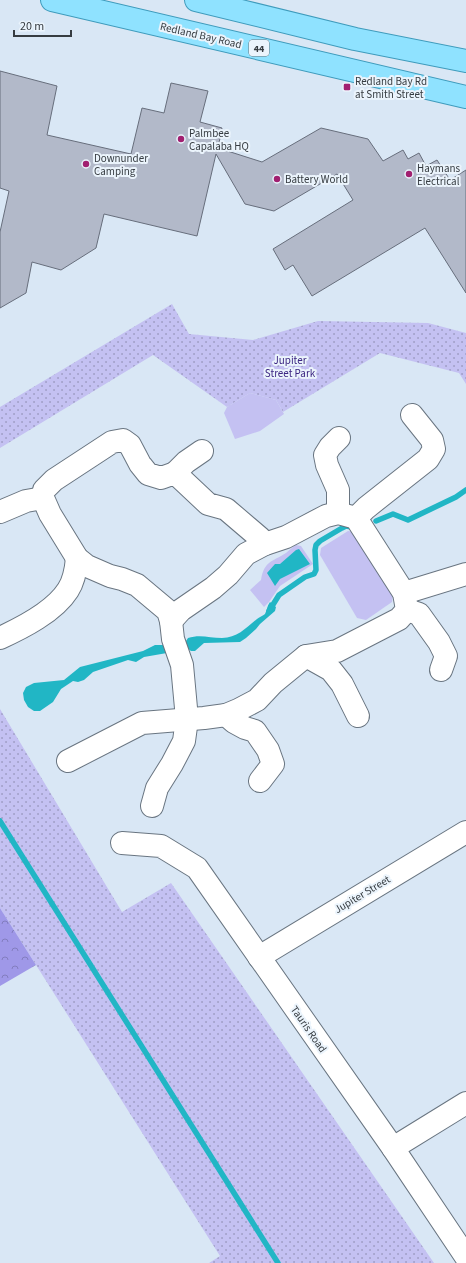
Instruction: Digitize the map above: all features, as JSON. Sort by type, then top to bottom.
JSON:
[{"type":"main road","name":"Redland Bay Road","points":[[52,0],[466,97]]},
{"type":"main road","points":[[196,0],[355,39],[466,62]]},
{"type":"street","points":[[171,620],[181,610],[213,588],[228,575],[246,554],[265,544],[286,537],[326,516],[347,516],[366,508],[428,459],[434,449],[432,440],[412,415]]},
{"type":"street","points":[[339,438],[324,455],[347,516],[405,601],[418,614],[439,642],[446,656],[441,670]]},
{"type":"street","points":[[152,806],[157,788],[184,741],[187,719],[182,665],[174,639],[168,611],[137,585],[87,566],[77,558],[50,514],[43,498],[44,490],[54,480],[112,442],[123,440],[130,444],[140,464],[148,474],[161,478],[175,473],[186,462],[202,451]]},
{"type":"street","points":[[175,473],[208,504],[226,509],[265,544]]},
{"type":"street","points":[[0,512],[26,501],[43,498]]},
{"type":"street","points":[[0,638],[13,633],[37,618],[55,604],[68,590],[75,574],[77,558]]},
{"type":"street","points":[[68,761],[142,723],[226,715],[257,700],[273,683],[306,656],[337,651],[348,646],[399,619],[405,601],[466,574]]},
{"type":"street","points":[[342,684],[348,646]]},
{"type":"street","points":[[306,656],[330,670],[342,684],[358,716]]},
{"type":"street","points":[[257,700],[255,712],[255,731],[268,750],[273,764],[260,781]]},
{"type":"street","points":[[226,715],[234,722],[255,731]]},
{"type":"street","name":"Jupiter Street","points":[[259,957],[466,832]]},
{"type":"street","name":"Tauris Road","points":[[122,843],[161,846],[197,868],[393,1148],[466,1257]]},
{"type":"street","points":[[393,1148],[466,1104]]},
{"type":"green space","name":"Jupiter Street Park","points":[[172,304],[189,334],[253,340],[318,321],[428,323],[466,333],[466,384],[459,373],[380,353],[283,412],[276,400],[250,393],[227,407],[153,355],[0,448],[0,407]]},
{"type":"green space","points":[[250,393],[276,400],[284,414],[260,431],[235,439],[224,413],[227,407]]},
{"type":"green space","points":[[348,531],[355,532],[393,595],[392,602],[366,620],[357,618],[320,555],[321,548]]},
{"type":"green space","points":[[296,545],[301,546],[313,564],[280,586],[264,607],[250,590],[261,580],[264,569],[269,563]]},
{"type":"green space","points":[[0,709],[122,912],[171,883],[434,1263],[209,1263],[220,1256],[0,908]]},
{"type":"green space","points":[[0,908],[36,965],[0,986]]},
{"type":"shaded area","points":[[299,549],[310,564],[280,579],[275,586],[267,573],[275,564],[280,564]]},
{"type":"shaded area","points":[[270,602],[276,607],[275,611],[240,642],[204,643],[195,651],[191,651],[187,648],[186,641],[188,638],[201,636],[227,638],[237,634],[265,614]]},
{"type":"shaded area","points":[[155,645],[166,645],[167,653],[144,657],[136,662],[128,660],[93,672],[84,680],[78,682],[73,681],[61,689],[53,702],[40,711],[34,711],[28,707],[24,700],[23,693],[26,687],[34,683],[64,680],[80,667],[143,651]]},
{"type":"building","points":[[0,71],[57,86],[47,135],[131,154],[142,108],[164,113],[171,83],[208,91],[200,122],[222,128],[218,148],[262,162],[321,128],[368,139],[383,161],[403,150],[408,159],[419,153],[426,166],[437,160],[450,180],[466,170],[466,293],[425,228],[312,296],[293,265],[285,270],[273,249],[353,200],[337,174],[274,211],[245,204],[216,154],[197,236],[104,214],[96,248],[61,270],[32,262],[26,293],[0,308],[0,232],[9,191],[0,188]]},
{"type":"waterway","points":[[376,521],[393,514],[408,520],[456,497],[466,490]]},
{"type":"waterway","points":[[269,611],[279,595],[305,577],[314,574],[316,570],[316,545],[342,528],[346,526],[352,527]]},
{"type":"waterway","points":[[0,821],[278,1263]]},
{"type":"place","name":"Redland Bay Rd at Smith Street","points":[[347,87]]},
{"type":"place","name":"Palmbee Capalaba HQ","points":[[181,139]]},
{"type":"place","name":"Downunder Camping","points":[[86,164]]},
{"type":"place","name":"Haymans Electrical","points":[[409,174]]},
{"type":"place","name":"Battery World","points":[[277,179]]}]
